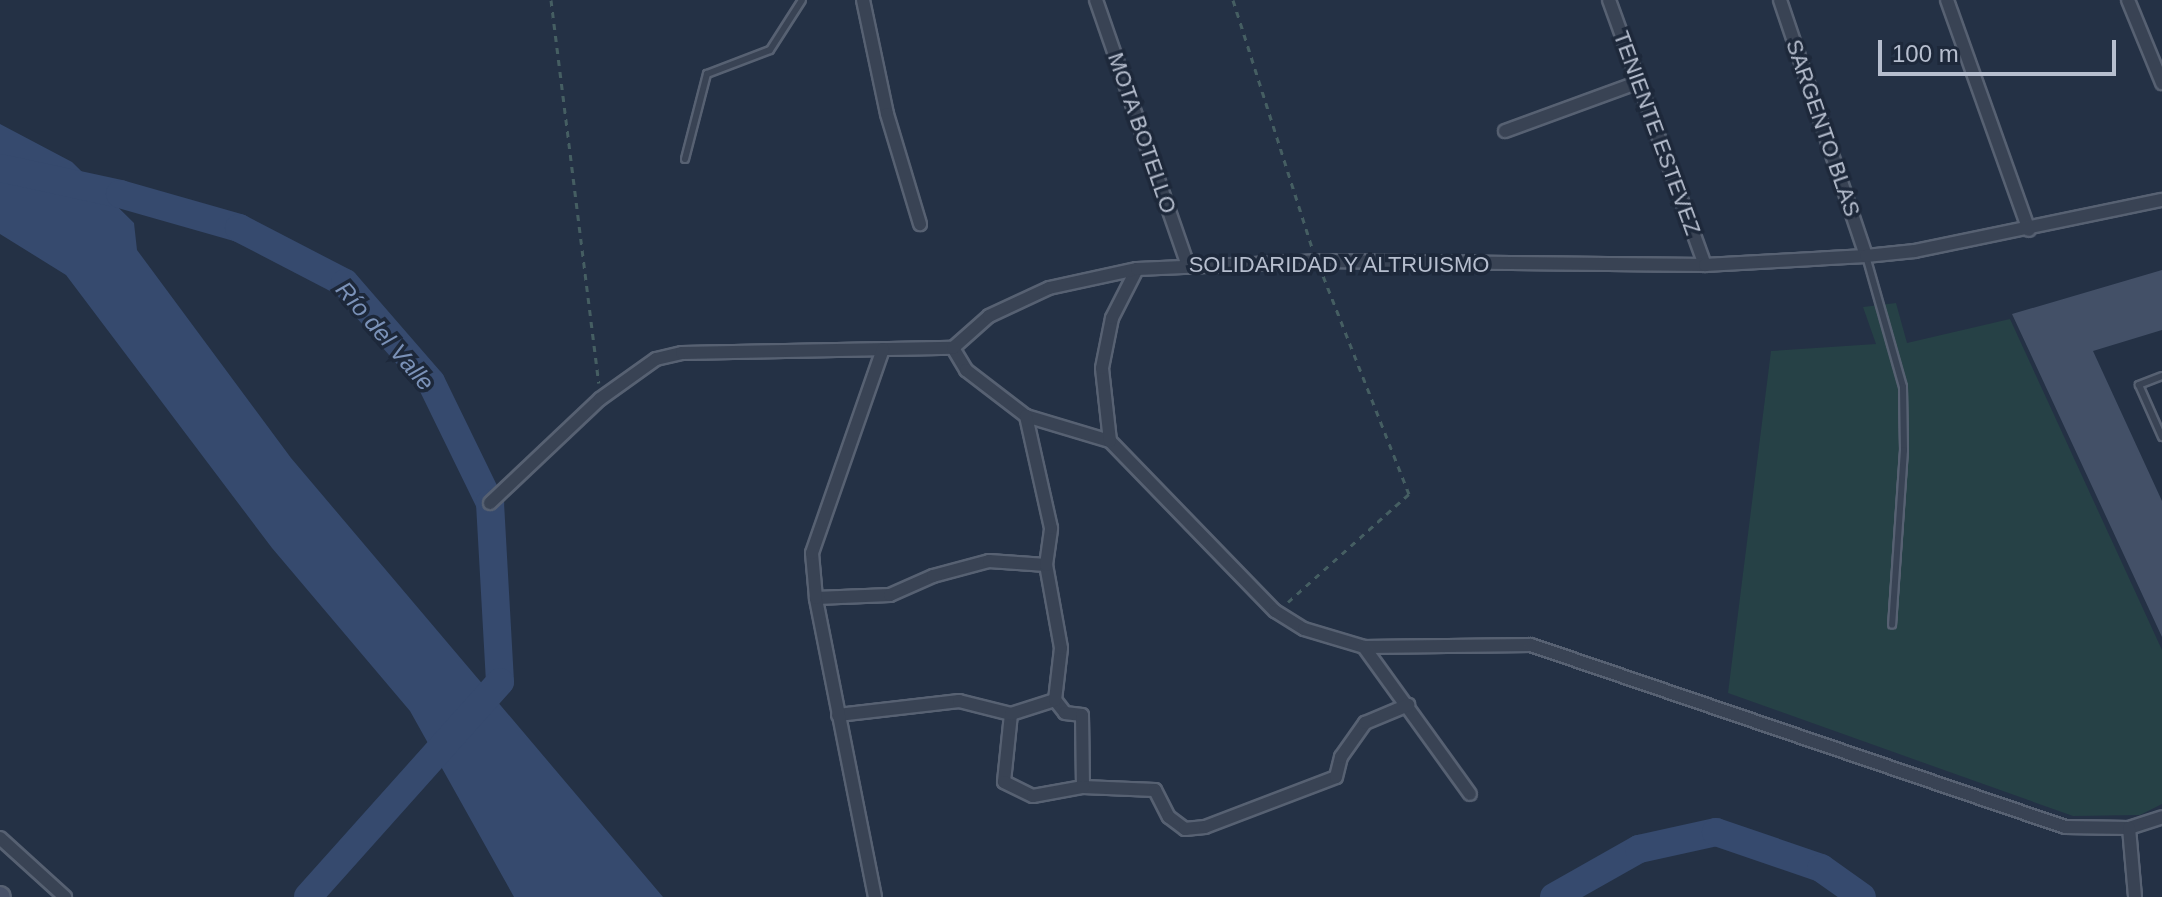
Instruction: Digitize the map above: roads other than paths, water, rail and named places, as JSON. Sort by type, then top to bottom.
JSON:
[{"type":"street","points":[[863,0],[887,114],[920,224]]},
{"type":"street","name":"MOTA BOTELLO","points":[[1096,0],[1188,265]]},
{"type":"street","name":"TENIENTE ESTEVEZ","points":[[1609,0],[1705,265]]},
{"type":"street","name":"SARGENTO BLAS","points":[[1780,0],[1866,256]]},
{"type":"street","points":[[1947,0],[2029,230]]},
{"type":"street","points":[[2128,0],[2162,83]]},
{"type":"street","points":[[1505,131],[1639,82]]},
{"type":"street","name":"SOLIDARIDAD Y ALTRUISMO","points":[[953,348],[989,316],[1049,288],[1137,269],[1317,261],[1705,265],[1866,256],[2029,230],[2162,200]]},
{"type":"street","points":[[1110,441],[1102,368],[1112,318],[1137,269]]},
{"type":"street","points":[[490,503],[600,399],[656,359],[682,353],[953,348],[966,370],[1026,416],[1110,441],[1275,611],[1304,629],[1364,647],[1531,645],[2065,827],[2129,828],[2162,817]]},
{"type":"street","points":[[875,897],[816,598],[812,553],[883,349]]},
{"type":"street","points":[[1026,416],[1051,528],[1046,565],[1061,648],[1055,700],[1065,713],[1082,715],[1083,787]]},
{"type":"street","points":[[816,598],[890,595],[933,576],[989,561],[1046,565]]},
{"type":"street","points":[[1364,647],[1470,794]]},
{"type":"street","points":[[838,715],[959,701],[1011,714],[1055,700]]},
{"type":"street","points":[[1011,714],[1004,782],[1033,796],[1083,787],[1155,790],[1169,817],[1185,829],[1205,827],[1336,777],[1341,757],[1365,723],[1408,705]]},
{"type":"street","points":[[2129,828],[2135,897]]},
{"type":"street","points":[[0,838],[65,897]]},
{"type":"lane","points":[[685,159],[707,74],[770,50],[802,0]]},
{"type":"lane","points":[[1866,256],[1903,387],[1904,450],[1892,625]]},
{"type":"lane","points":[[2162,376],[2139,385],[2162,437]]},
{"type":"water","points":[[0,124],[72,162],[134,223],[137,250],[291,458],[663,897],[514,897],[410,711],[272,548],[66,275],[0,234]]},
{"type":"waterway","name":"Río del Valle","points":[[0,168],[120,194],[239,228],[345,283],[431,382],[490,503],[500,682],[308,897]]},
{"type":"waterway","name":"Río del Valle","points":[[1554,897],[1639,849],[1716,832],[1821,868],[1862,897]]}]
